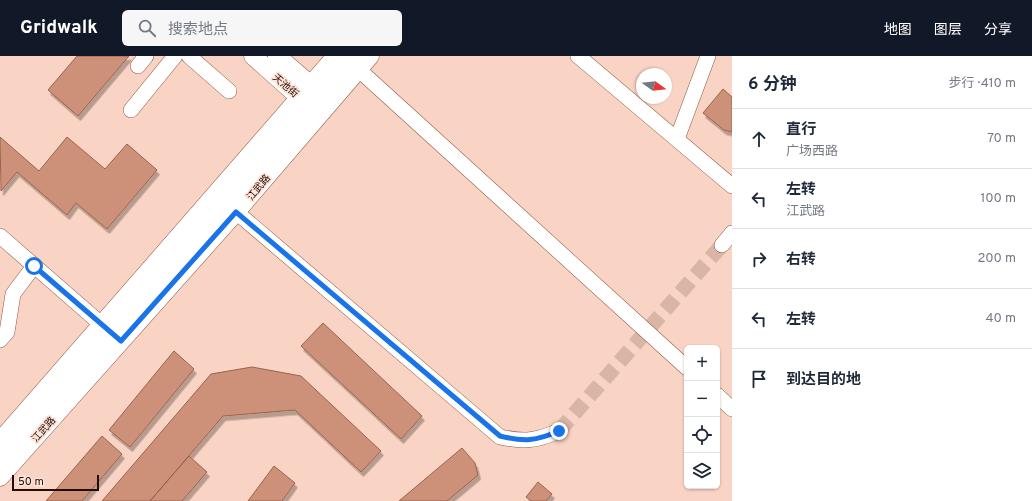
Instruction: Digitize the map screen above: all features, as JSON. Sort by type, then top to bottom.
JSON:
[{"type":"main road","name":"天池街","points":[[253,56],[314,99]]},
{"type":"main road","points":[[277,56],[314,99]]},
{"type":"main road","name":"江武路","points":[[0,455],[111,332],[231,207],[314,99],[360,60]]},
{"type":"main road","name":"江武路","points":[[0,477],[111,332]]},
{"type":"street","points":[[131,110],[175,56]]},
{"type":"street","points":[[189,56],[229,92]]},
{"type":"street","points":[[0,439],[111,332],[314,99],[334,56]]},
{"type":"street","points":[[578,56],[732,186]]},
{"type":"street","points":[[677,139],[708,56]]},
{"type":"street","points":[[360,60],[684,365]]},
{"type":"street","points":[[231,207],[500,436],[520,441],[534,440],[559,431]]},
{"type":"street","points":[[722,245],[732,233]]},
{"type":"street","points":[[0,236],[111,332]]},
{"type":"street","points":[[0,340],[7,332],[13,294],[34,266]]},
{"type":"street","points":[[720,398],[732,409]]},
{"type":"building","points":[[77,56],[129,56],[78,116],[48,90]]},
{"type":"building","points":[[723,89],[732,97],[732,132],[724,130],[703,113]]},
{"type":"building","points":[[0,137],[39,171],[67,137],[105,169],[127,144],[157,170],[107,229],[76,203],[67,215],[17,172],[1,191]]},
{"type":"building","points":[[323,323],[422,416],[401,439],[301,346]]},
{"type":"building","points":[[174,351],[194,369],[130,447],[109,430]]},
{"type":"building","points":[[252,367],[301,376],[381,451],[361,472],[295,410],[223,416],[150,501],[102,501],[211,374]]},
{"type":"building","points":[[102,436],[122,454],[82,501],[46,501]]},
{"type":"building","points":[[462,448],[475,463],[478,475],[447,501],[399,501]]},
{"type":"building","points":[[189,456],[207,472],[182,501],[150,501]]},
{"type":"building","points":[[274,466],[295,483],[282,501],[248,501]]},
{"type":"building","points":[[538,482],[552,494],[546,501],[531,501],[526,497]]},
{"type":"tunnel","points":[[559,431],[722,245]]},
{"type":"route","points":[[34,266],[121,341],[236,212],[500,436],[520,441],[540,439],[559,431]]}]
